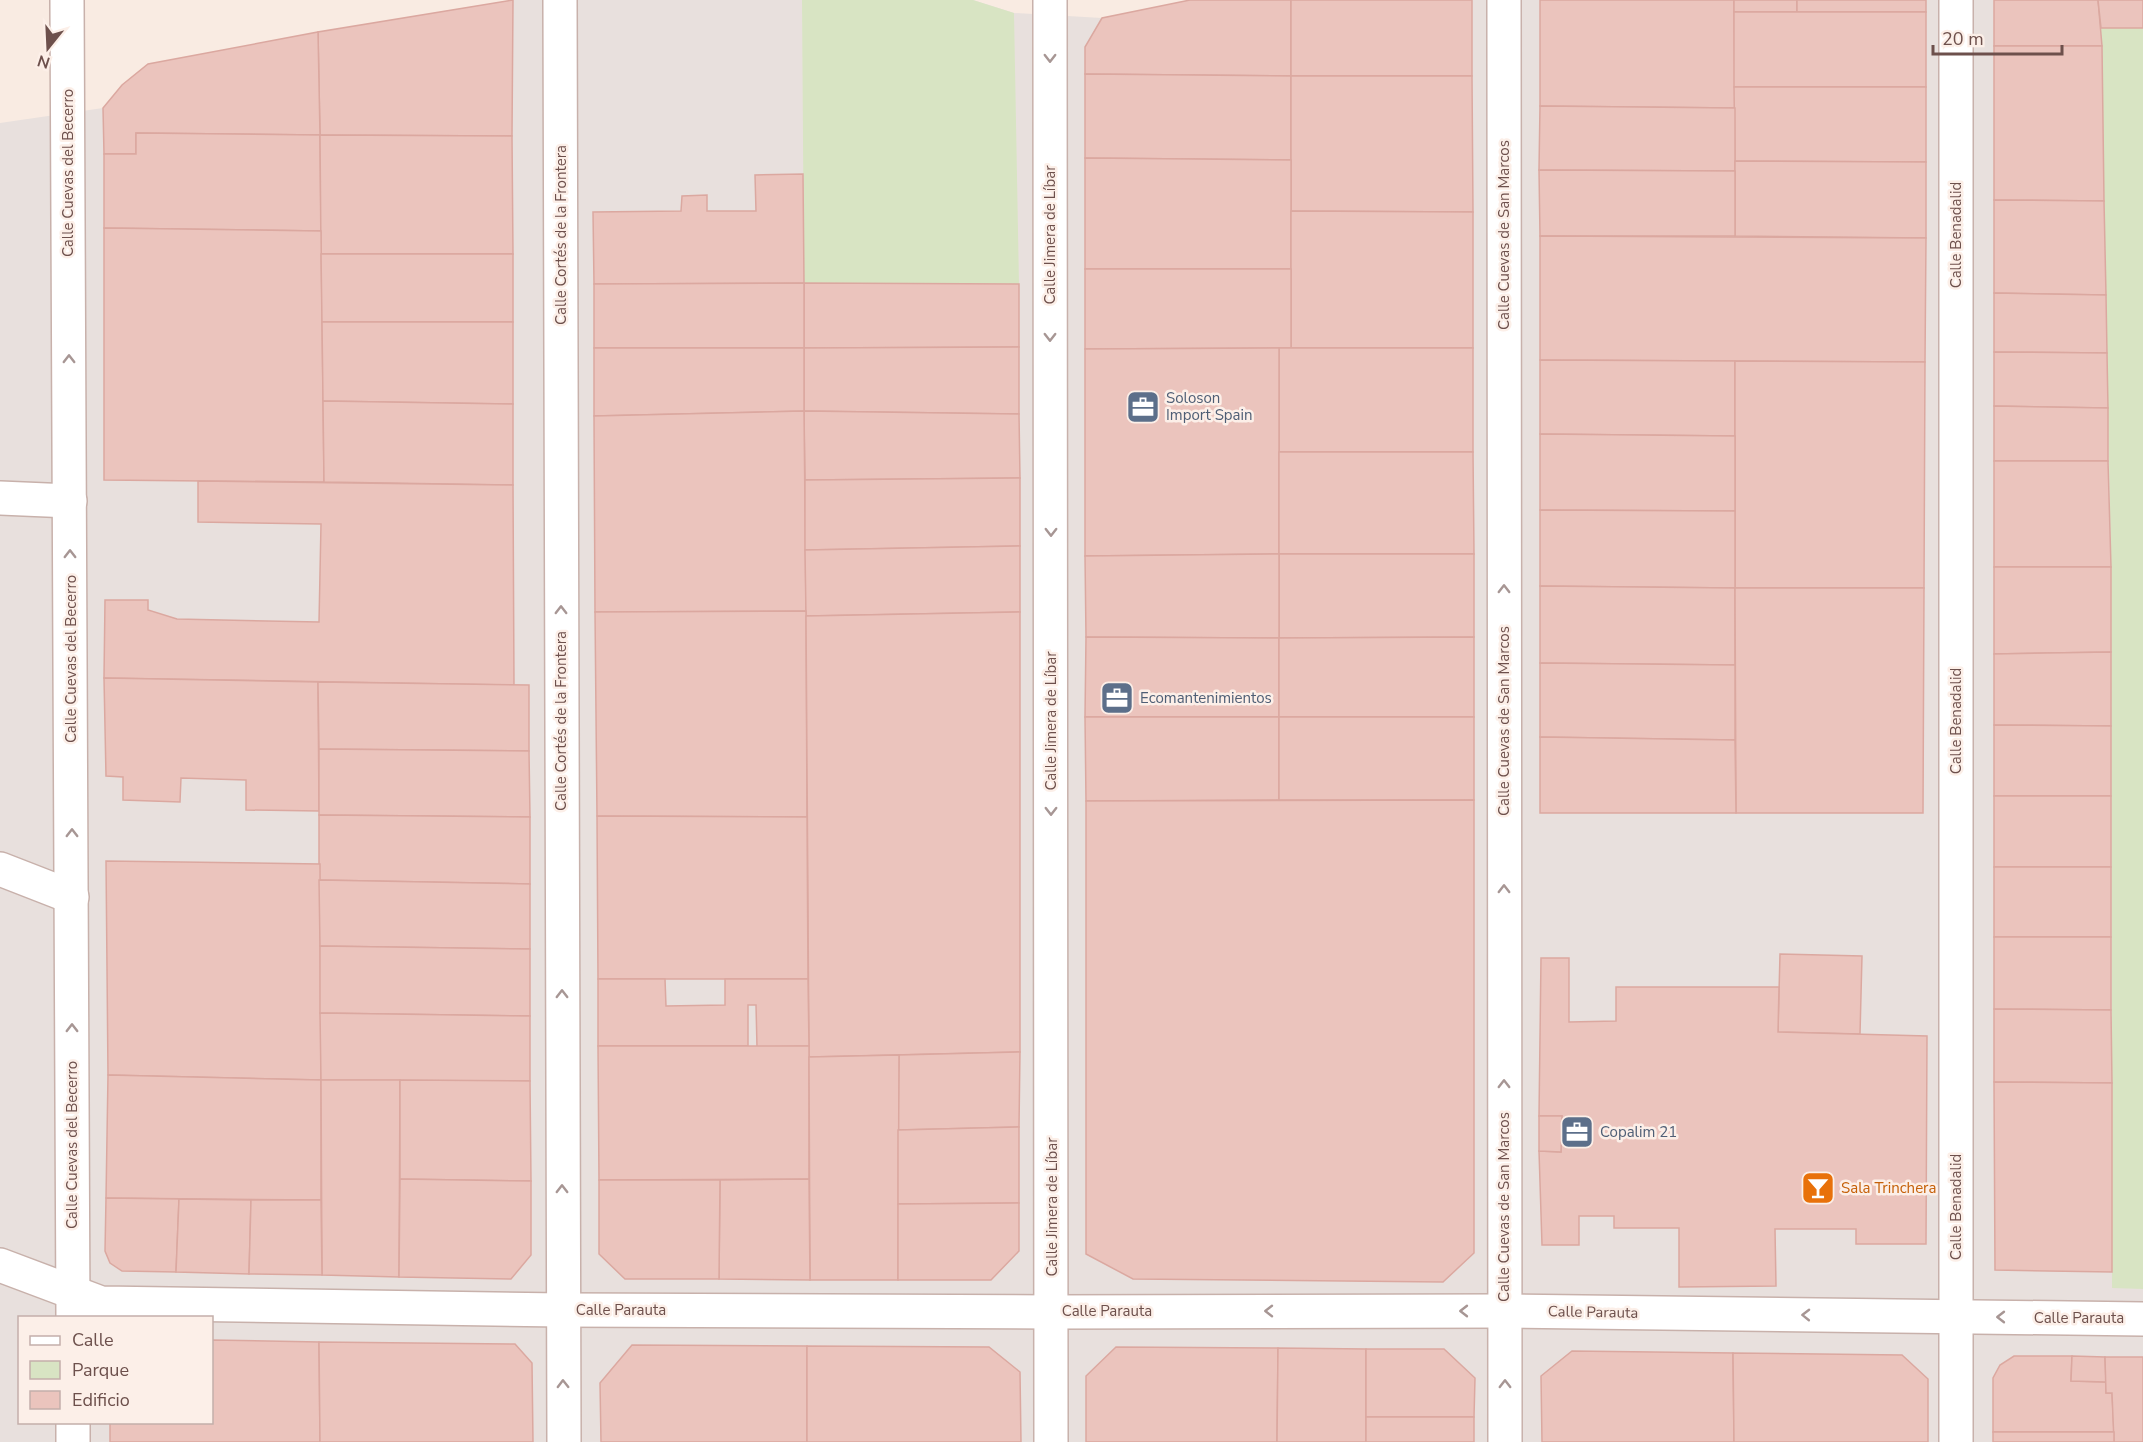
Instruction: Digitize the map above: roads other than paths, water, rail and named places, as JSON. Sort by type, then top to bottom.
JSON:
[{"type":"street","name":"Calle Cuevas del Becerro","points":[[67,0],[73,1305]]},
{"type":"street","name":"Calle Cortés de la Frontera","points":[[560,0],[564,1442]]},
{"type":"street","name":"Calle Jimera de Líbar","points":[[1050,0],[1051,1442]]},
{"type":"street","name":"Calle Cuevas de San Marcos","points":[[1504,0],[1505,1442]]},
{"type":"street","name":"Calle Benadalid","points":[[1956,0],[1956,1442]]},
{"type":"street","points":[[0,498],[70,501]]},
{"type":"street","points":[[0,869],[72,897]]},
{"type":"street","name":"Calle Parauta","points":[[0,1265],[73,1305],[101,1303],[562,1310],[1504,1311],[2143,1319]]},
{"type":"street","points":[[73,1442],[74,1424]]},
{"type":"place","name":"Soloson Import Spain","points":[[1143,407]]},
{"type":"place","name":"Ecomantenimientos","points":[[1117,698]]},
{"type":"place","name":"Copalim 21","points":[[1577,1132]]},
{"type":"place","name":"Sala Trinchera","points":[[1818,1188]]}]
